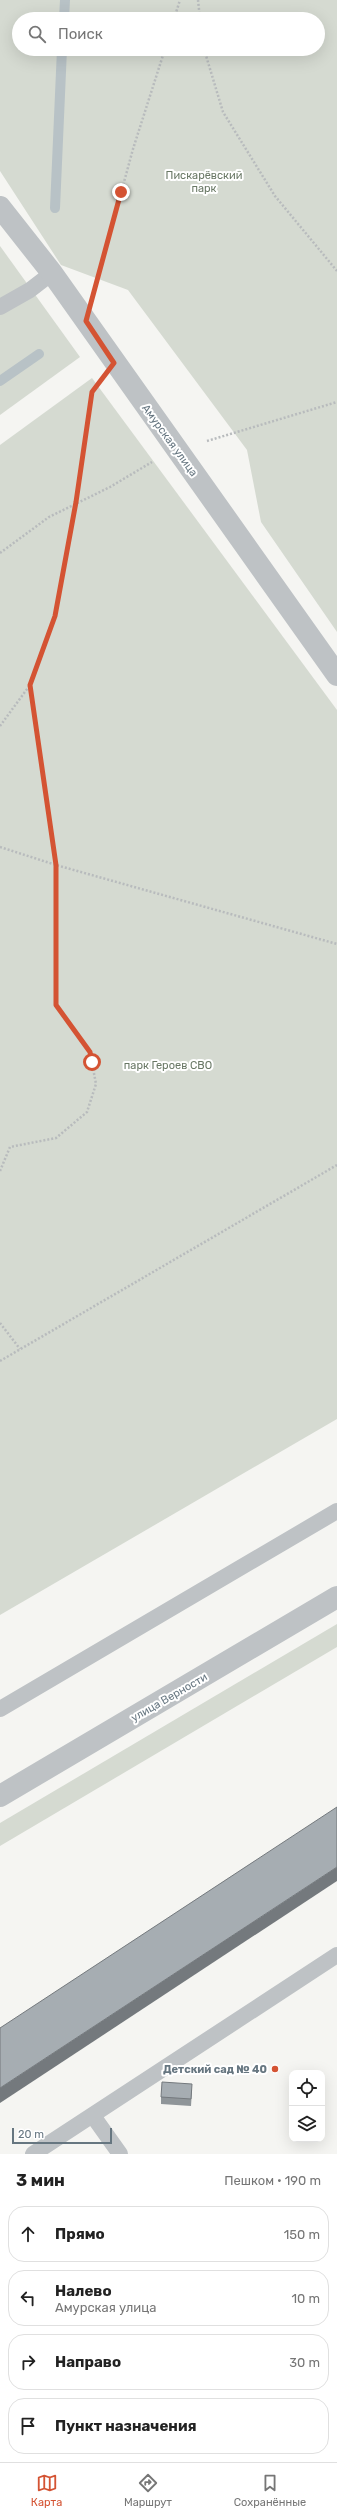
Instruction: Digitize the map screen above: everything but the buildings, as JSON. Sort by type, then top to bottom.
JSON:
[{"type":"street","name":"Амурская улица","points":[[0,207],[52,273],[114,363],[337,674]]},
{"type":"street","name":"улица Верности","points":[[0,1796],[337,1597]]},
{"type":"lane","points":[[0,307],[30,290],[52,273]]},
{"type":"lane","points":[[0,1709],[337,1511]]},
{"type":"lane","points":[[33,2154],[337,1955]]},
{"type":"lane","points":[[93,2116],[120,2154]]},
{"type":"path","points":[[176,12],[180,0]]},
{"type":"path","points":[[198,0],[199,12]]},
{"type":"path","points":[[86,321],[133,149],[163,56]]},
{"type":"path","points":[[206,56],[227,118],[275,196],[337,271]]},
{"type":"path","points":[[0,726],[30,685],[55,616],[76,502],[92,392],[114,363]]},
{"type":"path","points":[[0,1171],[10,1147],[56,1138],[87,1112],[96,1084],[90,1052],[56,1005],[56,865],[30,685]]},
{"type":"path","points":[[0,847],[56,865],[337,944]]},
{"type":"path","points":[[0,1361],[337,1165]]},
{"type":"path","points":[[0,1323],[20,1349]]},
{"type":"green space","name":"Пискарёвский парк","points":[[0,0],[337,0],[337,632],[261,522],[247,450],[128,290],[61,265],[0,171]]},
{"type":"green space","points":[[0,246],[80,357],[0,415]]},
{"type":"green space","name":"парк Героев СВО","points":[[92,378],[337,710],[337,1419],[0,1615],[0,445]]},
{"type":"green space","points":[[337,1624],[337,1647],[0,1846],[0,1823]]},
{"type":"waterway","points":[[64,12],[65,0]]},
{"type":"waterway","points":[[55,208],[62,56]]},
{"type":"waterway","points":[[0,381],[39,354]]},
{"type":"place","name":"Детский сад № 40","points":[[275,2069]]},
{"type":"route","points":[[92,1062],[90,1052],[56,1005],[56,865],[30,685],[55,616],[76,502],[92,392],[114,363],[86,321],[121,192]]}]
